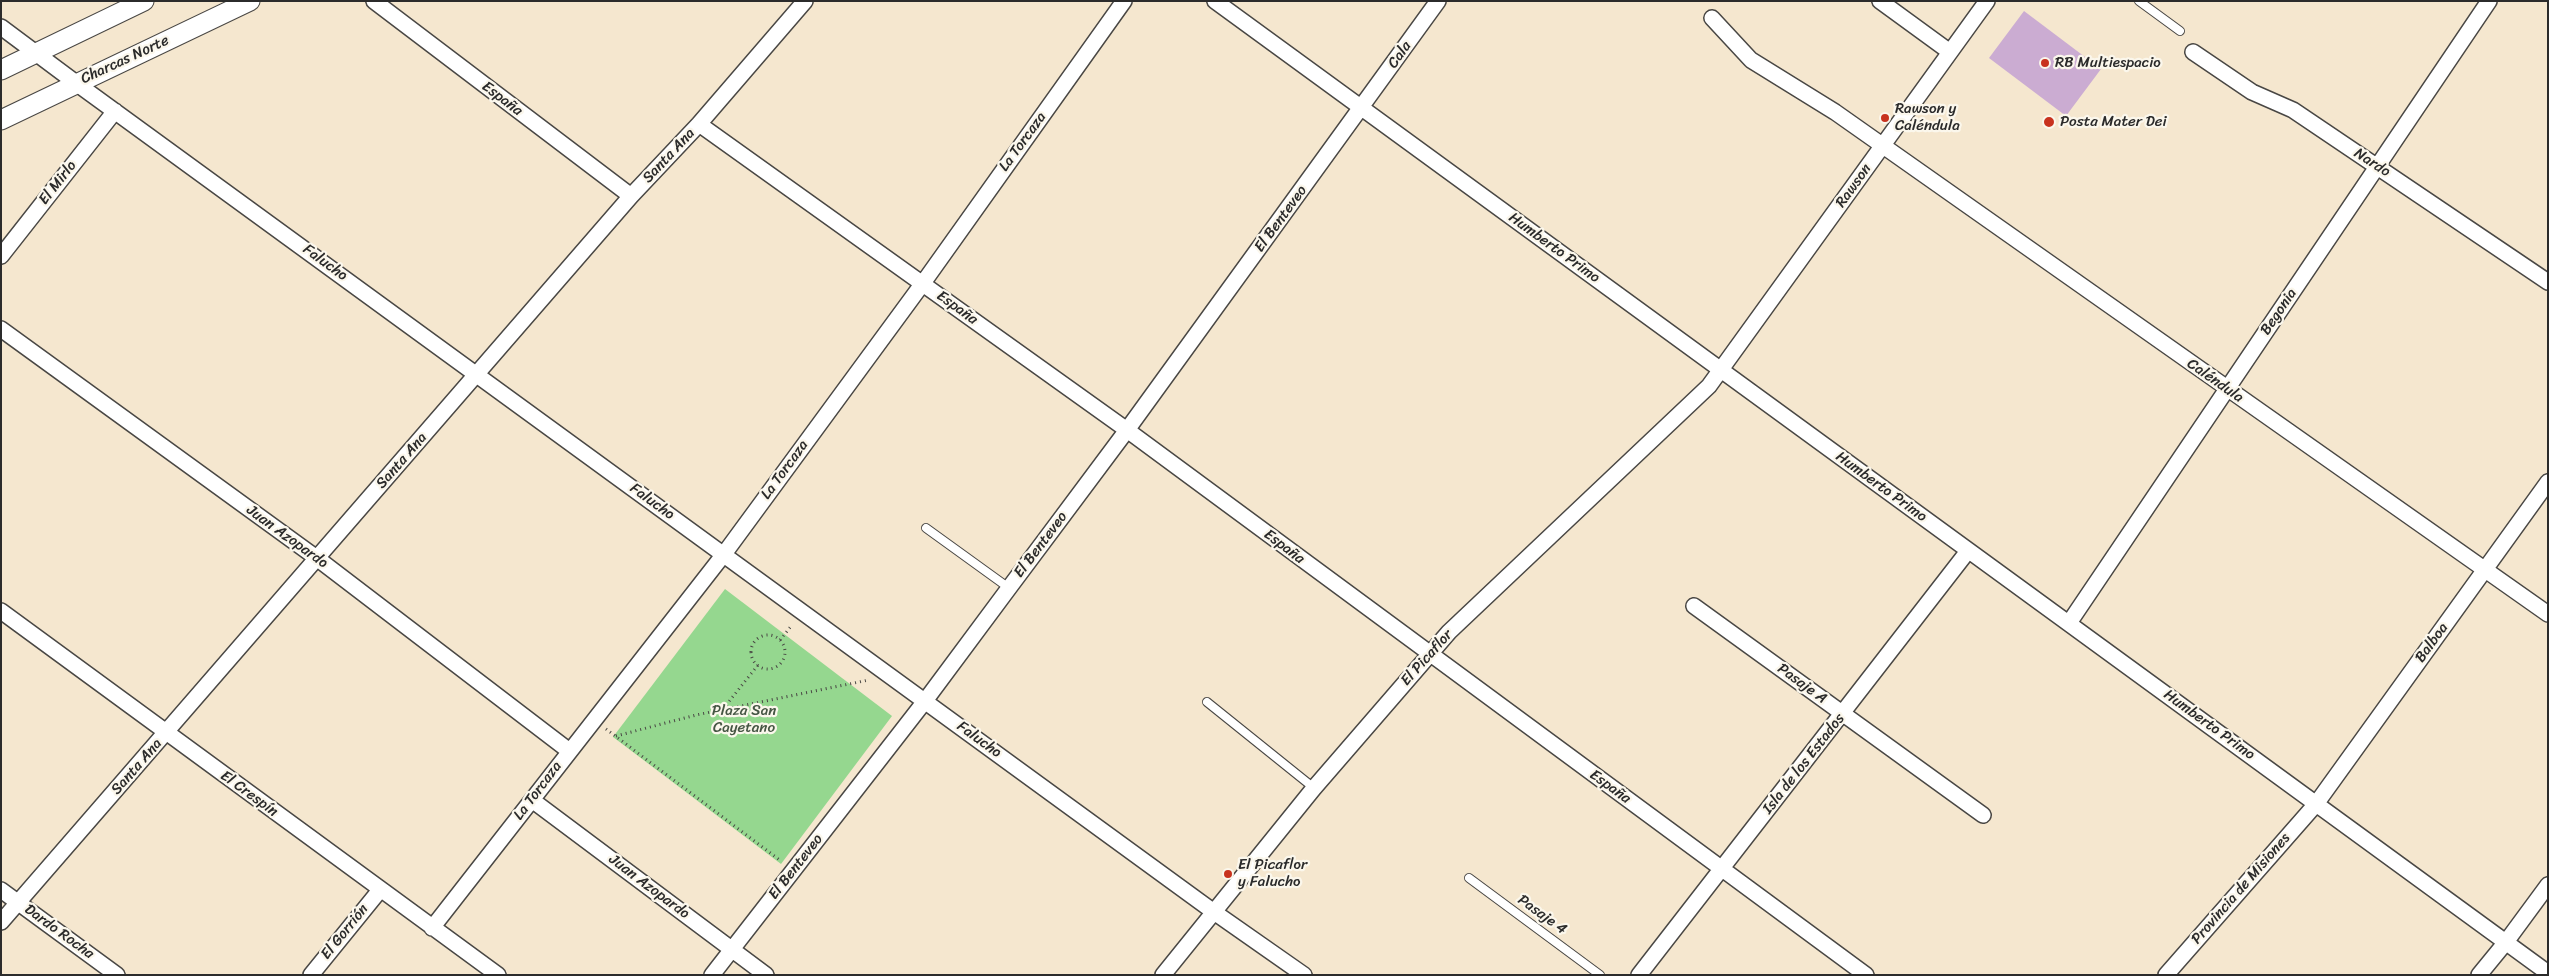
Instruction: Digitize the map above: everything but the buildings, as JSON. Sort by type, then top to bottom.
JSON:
[{"type":"street","points":[[1,70],[144,1]]},
{"type":"street","name":"Charcas Norte","points":[[1,120],[250,1]]},
{"type":"street","name":"España","points":[[374,1],[631,196]]},
{"type":"street","name":"Santa Ana","points":[[1,922],[167,734],[631,196],[698,124],[805,1]]},
{"type":"street","name":"La Torcaza","points":[[432,928],[532,800],[568,750],[724,554],[923,283],[1124,1]]},
{"type":"street","name":"Humberto Primo","points":[[1215,1],[1968,552],[2548,973]]},
{"type":"street","name":"Cala","points":[[1362,108],[1438,1]]},
{"type":"street","points":[[1880,1],[1950,52]]},
{"type":"street","name":"Rawson","points":[[1721,370],[1987,1]]},
{"type":"street","name":"Begonia","points":[[2069,624],[2489,1]]},
{"type":"street","name":"Caléndula","points":[[1712,18],[1751,60],[1836,112],[2548,614]]},
{"type":"street","name":"Falucho","points":[[1,27],[76,84],[478,374],[1214,912],[1304,975]]},
{"type":"street","name":"Nardo","points":[[2194,52],[2252,92],[2293,110],[2548,282]]},
{"type":"street","name":"El Benteveo","points":[[712,975],[925,701],[1127,430],[1362,108]]},
{"type":"street","name":"El Mirlo","points":[[1,256],[115,111]]},
{"type":"street","name":"España","points":[[698,124],[1127,430],[1866,975]]},
{"type":"street","name":"Juan Azopardo","points":[[1,329],[318,558],[568,750]]},
{"type":"street","name":"El Picaflor","points":[[1163,975],[1314,788],[1429,654],[1697,398],[1721,370]]},
{"type":"street","name":"Balboa","points":[[2316,804],[2548,482]]},
{"type":"street","name":"Isla de los Estados","points":[[1644,973],[1968,552]]},
{"type":"street","name":"Pasaje A","points":[[1694,606],[1983,815]]},
{"type":"street","name":"El Crespín","points":[[1,611],[498,975]]},
{"type":"street","name":"Juan Azopardo","points":[[532,800],[766,975]]},
{"type":"street","name":"Provincia de Misiones","points":[[2166,975],[2316,804]]},
{"type":"street","points":[[2479,975],[2548,885]]},
{"type":"street","name":"Dardo Rocha","points":[[1,890],[117,975]]},
{"type":"street","name":"El Gorrión","points":[[311,975],[380,890]]},
{"type":"lane","points":[[2139,1],[2180,31]]},
{"type":"lane","points":[[926,528],[1009,588]]},
{"type":"lane","points":[[1207,702],[1314,788]]},
{"type":"lane","name":"Pasaje 4","points":[[1469,878],[1600,975]]},
{"type":"path","points":[[762,636],[777,638],[784,646],[785,652],[781,662],[772,668],[758,665],[752,654],[754,643],[762,636]]},
{"type":"path","points":[[722,710],[758,665]]},
{"type":"path","points":[[616,736],[722,710],[890,675]]},
{"type":"path","points":[[593,719],[793,870]]},
{"type":"green space","name":"Plaza San Cayetano","points":[[725,589],[892,716],[781,864],[613,737]]},
{"type":"place","name":"RB Multiespacio","points":[[2045,63]]},
{"type":"place","name":"Rawson y Caléndula","points":[[1885,118]]},
{"type":"place","name":"Posta Mater Dei","points":[[2049,122]]},
{"type":"place","name":"El Picaflor y Falucho","points":[[1228,874]]}]
